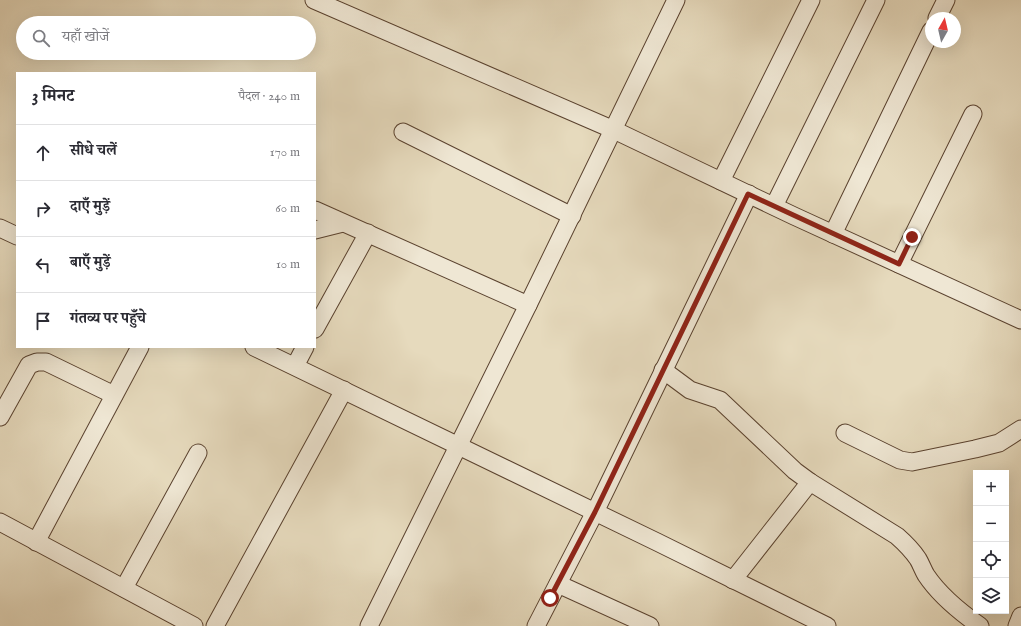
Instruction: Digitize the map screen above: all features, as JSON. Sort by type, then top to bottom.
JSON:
[{"type":"street","points":[[314,0],[614,130],[833,234],[1021,320]]},
{"type":"street","points":[[369,626],[459,447],[676,0]]},
{"type":"street","points":[[721,181],[811,0]]},
{"type":"street","points":[[774,206],[876,0]]},
{"type":"street","points":[[940,12],[946,0]]},
{"type":"street","points":[[833,234],[925,43]]},
{"type":"street","points":[[899,264],[973,114]]},
{"type":"street","points":[[403,132],[572,216]]},
{"type":"street","points":[[536,626],[595,512],[748,194]]},
{"type":"street","points":[[316,210],[528,305]]},
{"type":"street","points":[[316,230],[343,223]]},
{"type":"street","points":[[0,228],[16,236]]},
{"type":"street","points":[[316,327],[368,233]]},
{"type":"street","points":[[36,542],[139,348]]},
{"type":"street","points":[[256,348],[827,626]]},
{"type":"street","points":[[295,366],[304,348]]},
{"type":"street","points":[[0,417],[29,365],[37,362],[46,362],[114,395]]},
{"type":"street","points":[[663,370],[690,390],[720,400],[795,471],[810,482],[897,536],[909,547],[926,575],[942,595],[980,626]]},
{"type":"street","points":[[215,626],[344,390]]},
{"type":"street","points":[[845,433],[900,460],[912,462],[975,449],[999,442],[1021,429]]},
{"type":"street","points":[[124,588],[198,453]]},
{"type":"street","points":[[733,580],[810,482]]},
{"type":"street","points":[[0,522],[194,626]]},
{"type":"street","points":[[558,584],[650,626]]},
{"type":"street","points":[[1016,626],[1021,616]]},
{"type":"route","points":[[550,598],[595,512],[748,194],[899,264],[912,237]]}]
